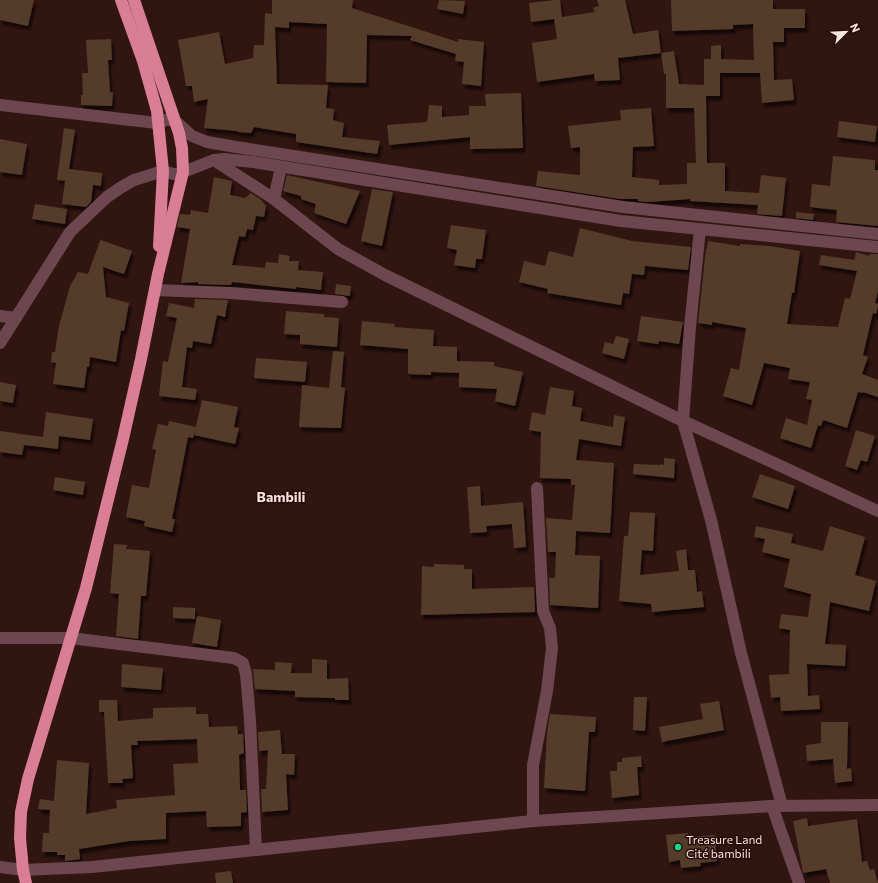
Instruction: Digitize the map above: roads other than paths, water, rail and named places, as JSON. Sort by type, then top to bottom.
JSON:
[{"type":"highway","points":[[121,0],[143,61],[157,111],[157,124],[163,171],[158,274]]},
{"type":"highway","points":[[26,883],[23,870],[20,838],[21,812],[28,779],[86,588],[106,512],[141,359],[158,274],[183,172],[182,148],[179,133],[134,0]]},
{"type":"street","points":[[0,105],[157,124],[165,120],[174,120],[182,128],[200,139],[207,142],[236,147],[623,207],[878,234]]},
{"type":"street","points":[[214,160],[274,199],[338,249],[384,275],[683,421],[878,511]]},
{"type":"street","points":[[0,343],[70,232],[107,197],[134,180],[163,171],[173,174],[183,172],[214,160],[235,160],[621,221],[878,247]]},
{"type":"street","points":[[274,199],[281,167]]},
{"type":"street","points":[[700,229],[690,327],[683,421],[711,520],[777,806],[798,883]]},
{"type":"street","points":[[155,290],[231,293],[342,302]]},
{"type":"street","points":[[0,316],[16,318]]},
{"type":"street","points":[[533,821],[532,765],[546,691],[552,648],[550,628],[543,611],[537,488]]},
{"type":"street","points":[[0,638],[70,638],[234,658],[243,663],[246,674],[250,720],[256,850]]},
{"type":"street","points":[[0,867],[23,870],[92,867],[533,821],[777,806],[878,805]]},
{"type":"place","name":"Treasure Land Cité bambili","points":[[678,847]]},
{"type":"district","name":"Bambili","points":[[281,497]]}]
